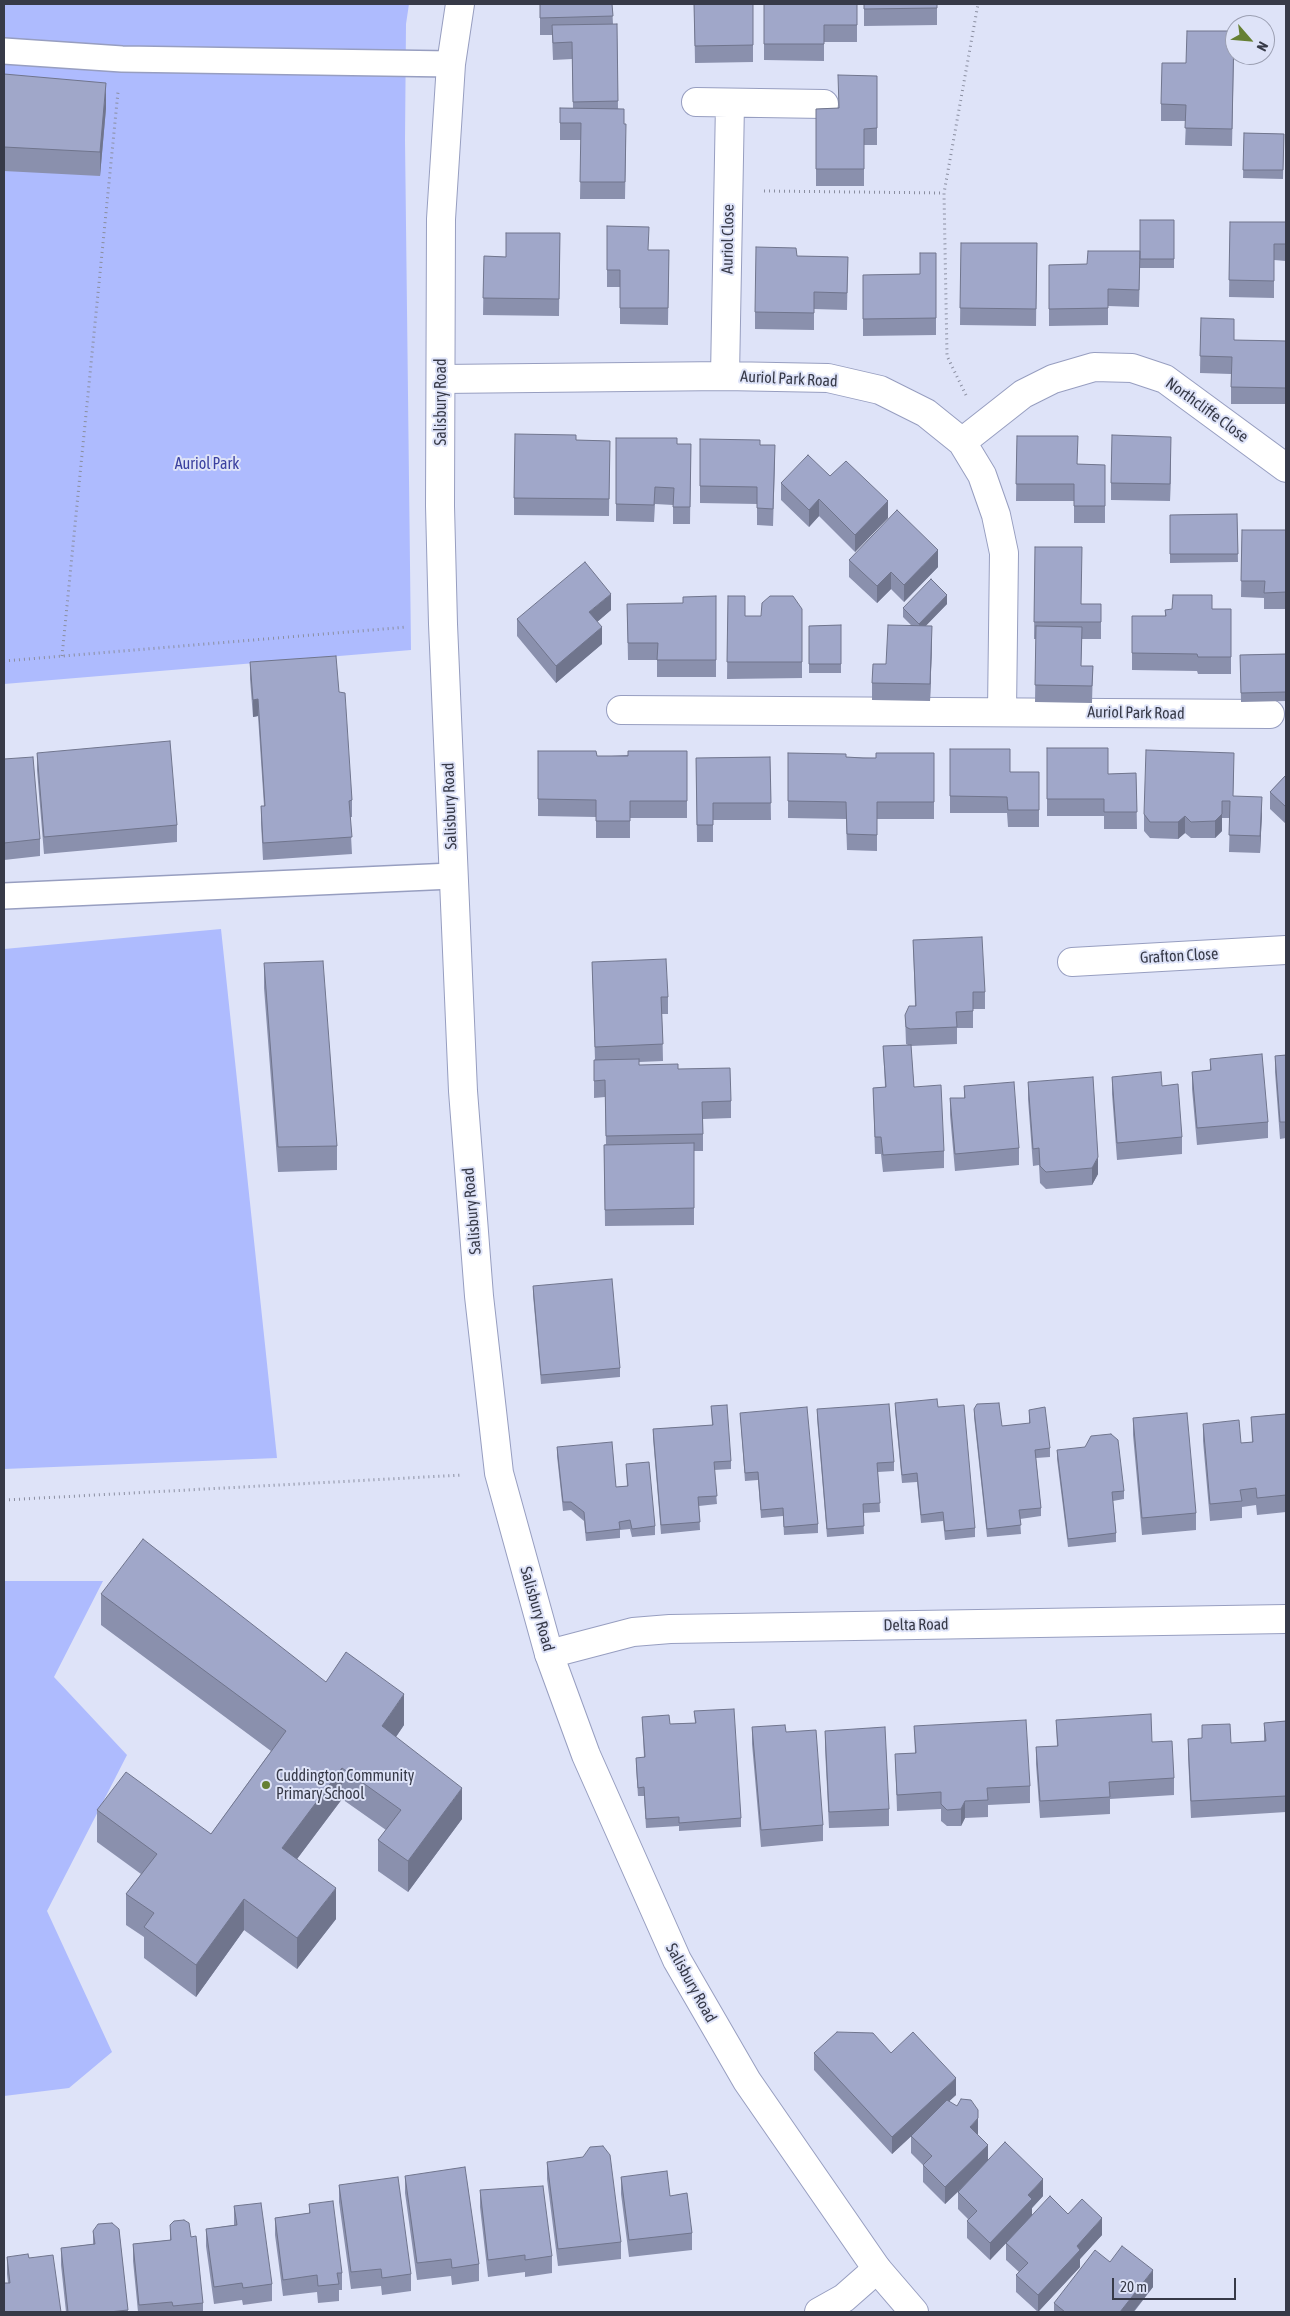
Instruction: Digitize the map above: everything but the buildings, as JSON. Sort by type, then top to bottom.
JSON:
[{"type":"street","name":"Salisbury Road","points":[[460,4],[451,64],[441,219],[440,506],[443,624],[452,876],[464,1111],[479,1296],[499,1473],[549,1654],[586,1755],[677,1960],[747,2081],[878,2269],[914,2312]]},
{"type":"street","points":[[696,102],[824,104]]},
{"type":"street","name":"Auriol Close","points":[[725,376],[730,103]]},
{"type":"street","name":"Northcliffe Close","points":[[962,442],[1023,394],[1053,379],[1094,367],[1132,368],[1165,379],[1286,468]]},
{"type":"street","name":"Auriol Park Road","points":[[441,379],[725,376],[828,378],[880,390],[926,413],[962,442],[982,475],[996,515],[1004,553],[1002,711]]},
{"type":"street","name":"Auriol Park Road","points":[[621,710],[1270,714]]},
{"type":"street","name":"Grafton Close","points":[[1072,962],[1286,950]]},
{"type":"street","name":"Delta Road","points":[[549,1654],[633,1632],[670,1629],[1286,1619]]},
{"type":"street","points":[[819,2312],[844,2298],[878,2269]]},
{"type":"lane","points":[[4,51],[122,59],[451,64]]},
{"type":"lane","points":[[4,896],[452,876]]},
{"type":"path","points":[[962,442],[968,399],[947,356],[944,193],[978,4]]},
{"type":"path","points":[[62,656],[122,59]]},
{"type":"path","points":[[729,190],[944,193]]},
{"type":"path","points":[[4,661],[443,624]]},
{"type":"path","points":[[4,1500],[499,1473]]},
{"type":"green space","name":"Auriol Park","points":[[4,4],[409,4],[406,24],[405,140],[411,650],[4,684]]},
{"type":"green space","points":[[221,929],[277,1458],[4,1469],[4,949]]},
{"type":"green space","points":[[4,1581],[103,1581],[54,1677],[127,1755],[47,1911],[112,2052],[69,2088],[4,2096]]},
{"type":"place","name":"Cuddington Community Primary School","points":[[266,1785]]}]
